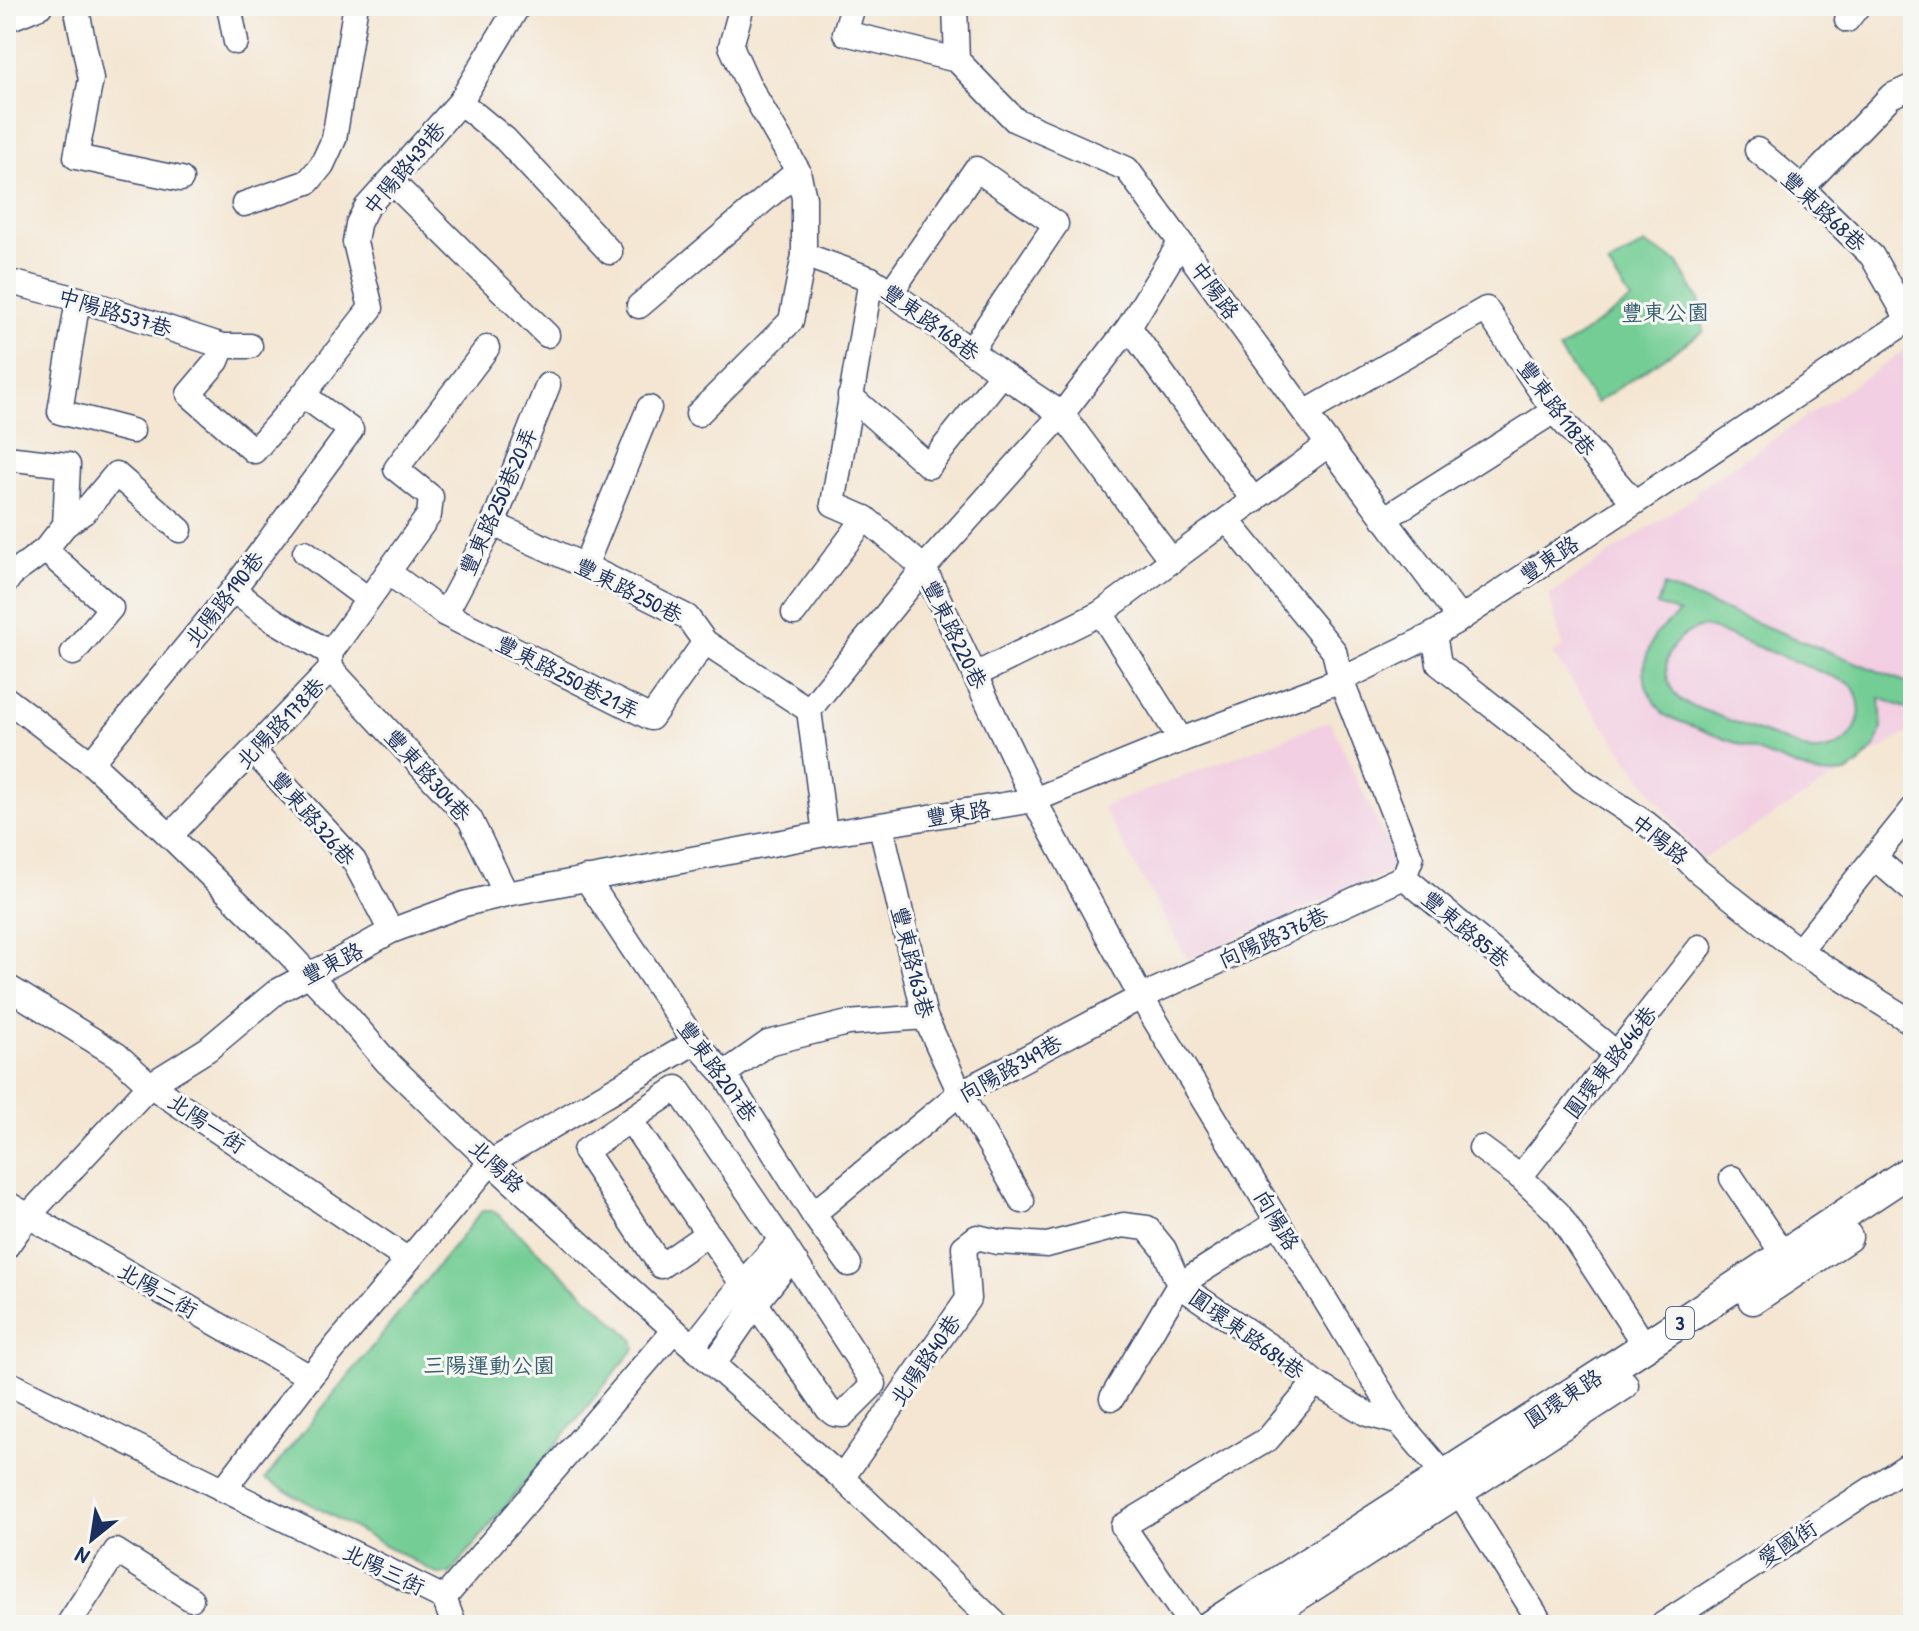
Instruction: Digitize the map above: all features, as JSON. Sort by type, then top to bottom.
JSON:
[{"type":"main road","name":"圓環東路","points":[[1252,1625],[1645,1346],[1913,1169]]},
{"type":"main road","name":"圓環東路","points":[[1211,1625],[1452,1483],[1913,1194]]},
{"type":"street","points":[[6,20],[40,6]]},
{"type":"street","points":[[76,6],[91,79],[76,157],[181,179]]},
{"type":"street","points":[[229,6],[236,42]]},
{"type":"street","points":[[244,204],[308,182],[322,165],[334,139],[354,6]]},
{"type":"street","name":"中陽路439巷","points":[[223,346],[217,361],[189,394],[254,451],[303,395],[371,308],[355,242],[358,224],[366,208],[460,102],[518,6]]},
{"type":"street","points":[[698,414],[791,321],[804,255],[804,198],[798,171],[749,86],[731,46],[742,6]]},
{"type":"street","points":[[853,6],[845,33],[957,60],[955,6]]},
{"type":"street","name":"中陽路","points":[[957,60],[1015,120],[1127,169],[1460,619]]},
{"type":"street","points":[[1802,188],[1891,96],[1911,87]]},
{"type":"street","points":[[460,102],[505,139],[610,252]]},
{"type":"street","name":"豐東路68巷","points":[[1757,150],[1802,188],[1872,256],[1911,318]]},
{"type":"street","points":[[971,350],[1056,224],[976,169],[881,285],[850,396],[929,466],[1002,374]]},
{"type":"street","points":[[639,306],[798,171]]},
{"type":"street","points":[[391,181],[547,335]]},
{"type":"street","points":[[825,834],[809,710],[924,568],[1062,414],[1129,327],[1180,243]]},
{"type":"street","name":"豐東路168巷","points":[[804,255],[881,285],[1062,414],[1172,561]]},
{"type":"street","name":"中陽路537巷","points":[[6,281],[78,299],[223,346],[250,346]]},
{"type":"street","points":[[78,299],[60,412],[132,431]]},
{"type":"street","name":"豐東路118巷","points":[[1305,413],[1486,309],[1554,411],[1634,502]]},
{"type":"street","name":"豐東路","points":[[6,1247],[29,1215],[150,1085],[208,1049],[276,992],[391,931],[464,904],[506,894],[825,834],[1034,800],[1341,680],[1460,619],[1911,318]]},
{"type":"street","points":[[1129,327],[1254,501]]},
{"type":"street","name":"北陽路178巷","points":[[170,836],[253,751],[331,661],[368,599],[429,515],[431,497],[396,469],[487,348]]},
{"type":"street","name":"豐東路250巷20弄","points":[[445,614],[493,524],[548,385]]},
{"type":"street","name":"北陽路190巷","points":[[91,763],[233,590],[351,430],[303,395]]},
{"type":"street","name":"豐東路220巷","points":[[850,396],[833,504],[865,518],[924,568],[1034,800]]},
{"type":"street","points":[[585,566],[649,408]]},
{"type":"street","points":[[1384,519],[1554,411]]},
{"type":"street","points":[[975,675],[1101,613],[1329,444]]},
{"type":"street","points":[[6,458],[68,465],[65,525]]},
{"type":"street","points":[[6,582],[45,550],[65,525],[84,512],[116,474],[180,530]]},
{"type":"street","points":[[794,613],[865,518]]},
{"type":"street","points":[[1228,521],[1334,651],[1341,680]]},
{"type":"street","name":"豐東路250巷","points":[[493,524],[687,617],[705,642],[809,710]]},
{"type":"street","points":[[45,550],[111,608],[73,653]]},
{"type":"street","points":[[305,552],[368,599]]},
{"type":"street","points":[[388,572],[445,614]]},
{"type":"street","name":"豐東路304巷","points":[[233,590],[331,661],[470,819],[506,894]]},
{"type":"street","points":[[1101,613],[1181,740]]},
{"type":"street","name":"豐東路250巷21弄","points":[[445,614],[651,718],[705,642]]},
{"type":"street","name":"中陽路","points":[[1434,634],[1439,664],[1562,761],[1581,780],[1647,824],[1698,871],[1799,951],[1913,1023]]},
{"type":"street","name":"豐東路85巷","points":[[1341,680],[1411,859],[1404,877],[1617,1054]]},
{"type":"street","name":"北陽路","points":[[6,699],[91,763],[170,836],[280,944],[386,1061],[491,1162],[674,1330],[842,1478],[997,1625]]},
{"type":"street","name":"豐東路326巷","points":[[253,751],[354,861],[391,931]]},
{"type":"street","name":"向陽路","points":[[1034,800],[1141,997],[1400,1423],[1452,1483],[1542,1625]]},
{"type":"street","points":[[1799,951],[1913,809]]},
{"type":"street","name":"豐東路163巷","points":[[881,826],[925,1017],[960,1093],[1022,1201]]},
{"type":"street","points":[[1875,858],[1913,891]]},
{"type":"street","name":"向陽路376巷","points":[[1141,997],[1404,877]]},
{"type":"street","name":"豐東路207巷","points":[[586,878],[695,1042],[724,1074],[813,1214],[849,1264]]},
{"type":"street","name":"圓環東路646巷","points":[[1520,1177],[1700,947]]},
{"type":"street","name":"北陽一街","points":[[6,986],[117,1055],[150,1085],[408,1260]]},
{"type":"street","name":"向陽路349巷","points":[[813,1214],[960,1093],[1141,997]]},
{"type":"street","points":[[724,1074],[768,1043],[848,1023],[925,1017]]},
{"type":"street","points":[[223,1490],[310,1377],[491,1162],[695,1042]]},
{"type":"street","points":[[630,1120],[708,1233],[828,1409],[834,1414],[843,1415],[874,1384],[677,1088],[630,1120],[585,1151],[661,1266],[708,1233]]},
{"type":"street","points":[[1481,1148],[1520,1177],[1558,1213],[1645,1346]]},
{"type":"street","points":[[1732,1178],[1783,1254]]},
{"type":"street","name":"北陽二街","points":[[6,1203],[310,1377]]},
{"type":"street","points":[[1112,1398],[1179,1285],[1278,1222]]},
{"type":"street","name":"圓環東路684巷","points":[[977,1237],[998,1242],[1047,1245],[1123,1225],[1147,1228],[1164,1249],[1179,1285],[1278,1352],[1315,1383],[1367,1414],[1400,1423]]},
{"type":"street","name":"北陽路40巷","points":[[842,1478],[968,1299],[964,1247],[977,1237]]},
{"type":"street","points":[[693,1346],[749,1293],[786,1249]]},
{"type":"street","points":[[714,1364],[749,1293]]},
{"type":"street","name":"北陽三街","points":[[6,1382],[444,1598],[674,1330]]},
{"type":"street","points":[[1191,1625],[1123,1526],[1268,1439],[1315,1383]]},
{"type":"street","name":"愛國街","points":[[1662,1625],[1692,1617],[1913,1462]]},
{"type":"street","points":[[68,1625],[116,1551],[191,1599]]},
{"type":"street","points":[[444,1598],[452,1624]]},
{"type":"shaded area","points":[[1913,345],[1913,729],[1701,860],[1552,654],[1563,647],[1549,595]]},
{"type":"shaded area","points":[[1330,721],[1398,868],[1188,959],[1102,807]]},
{"type":"green space","name":"豐東公園","points":[[1645,244],[1677,262],[1699,299],[1704,331],[1596,403],[1559,350],[1631,300],[1608,265]]},
{"type":"green space","points":[[1664,586],[1913,685],[1913,711],[1880,698],[1882,729],[1875,747],[1847,773],[1819,775],[1676,720],[1664,715],[1646,686],[1644,669],[1655,635],[1679,613],[1657,605]],"holes":[[[1702,627],[1851,684],[1860,709],[1854,731],[1847,740],[1825,750],[1811,751],[1682,702],[1668,680],[1666,669],[1672,648],[1689,632]]]},
{"type":"green space","name":"三陽運動公園","points":[[482,1211],[494,1211],[633,1339],[635,1348],[451,1573],[439,1575],[265,1479]]}]
